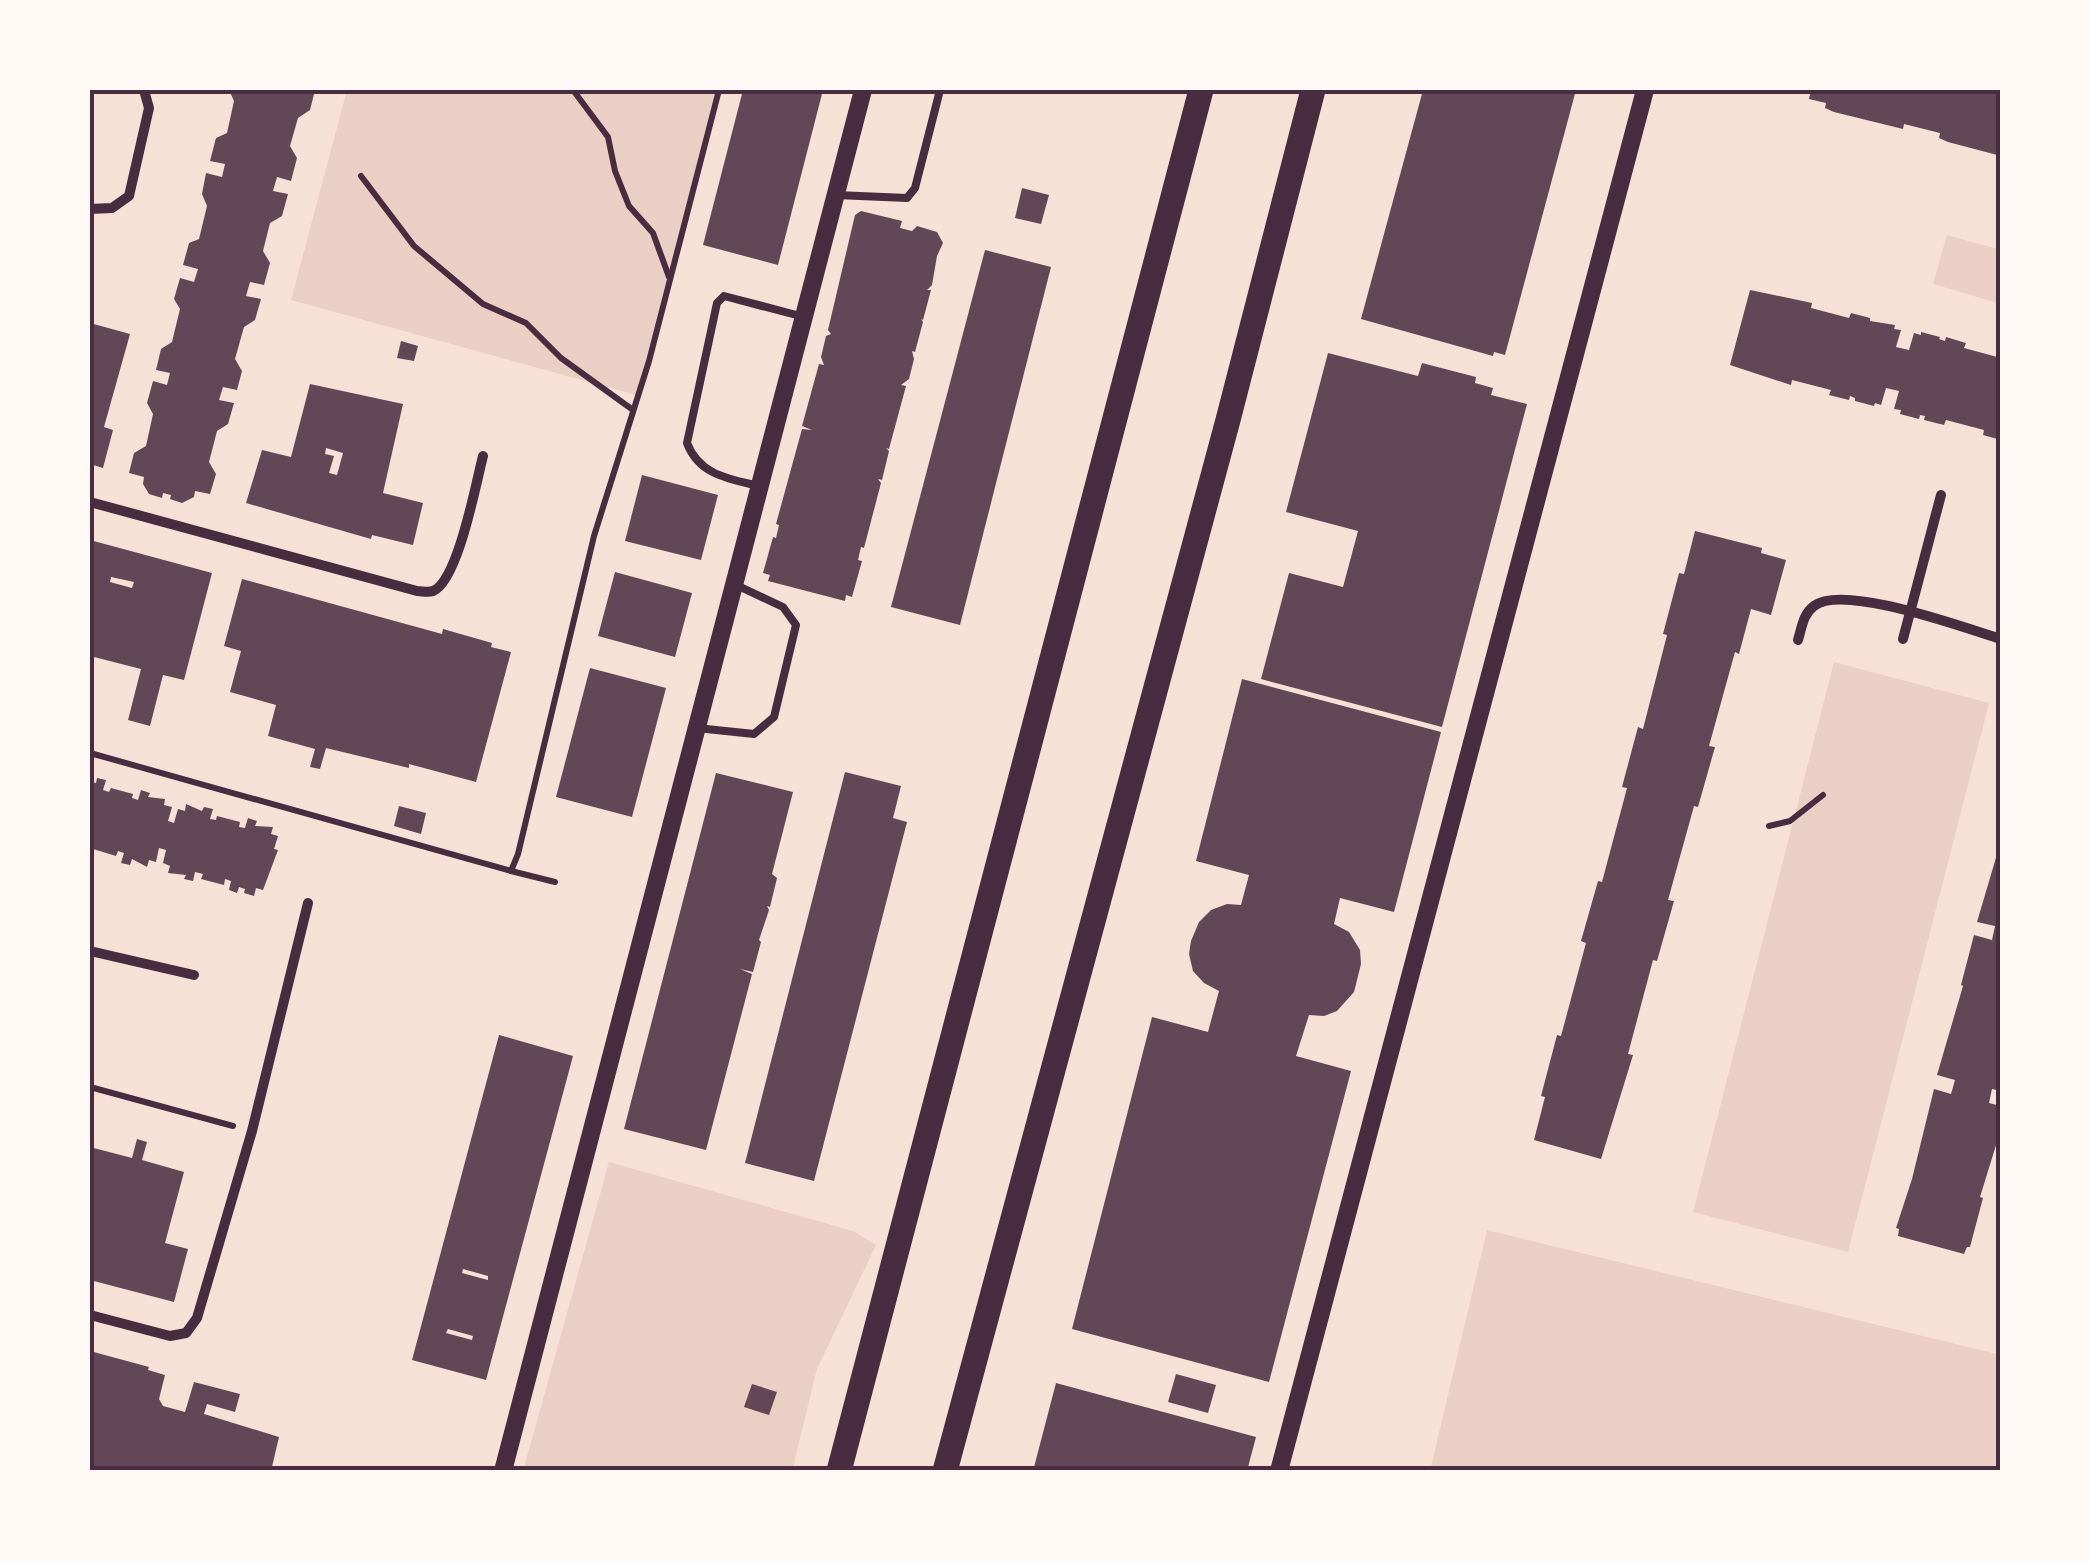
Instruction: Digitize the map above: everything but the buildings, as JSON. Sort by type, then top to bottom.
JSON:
[{"type":"main road","points":[[840,1471],[1201,90]]},
{"type":"main road","points":[[1285,202],[1296,90]]},
{"type":"main road","points":[[945,1471],[1313,90]]},
{"type":"street","points":[[90,209],[112,208],[128,196],[150,108],[144,90]]},
{"type":"street","points":[[502,1471],[864,90]]},
{"type":"street","points":[[1280,1471],[1645,90]]},
{"type":"street","points":[[90,502],[417,591],[434,591],[454,564],[483,456]]},
{"type":"street","points":[[1904,639],[1941,495]]},
{"type":"street","points":[[1798,640],[1805,614],[1816,603],[1834,597],[1911,611],[2001,639]]},
{"type":"street","points":[[90,1315],[170,1336],[186,1333],[197,1318],[252,1131],[308,903]]},
{"type":"street","points":[[90,951],[194,976]]},
{"type":"lane","points":[[836,195],[906,198],[916,188],[940,90]]},
{"type":"lane","points":[[760,486],[723,478],[699,465],[687,443],[718,303],[724,296],[804,316]]},
{"type":"lane","points":[[697,728],[754,734],[774,717],[796,625],[783,607],[734,584]]},
{"type":"path","points":[[574,90],[608,137],[615,172],[629,206],[652,233],[669,278]]},
{"type":"path","points":[[511,871],[594,536],[633,411],[719,90]]},
{"type":"path","points":[[361,176],[414,246],[483,304],[526,323],[560,358],[633,411]]},
{"type":"path","points":[[90,753],[555,882]]},
{"type":"path","points":[[1769,826],[1790,821],[1822,795]]},
{"type":"path","points":[[90,1087],[252,1131]]},
{"type":"shaded area","points":[[347,90],[719,90],[636,395],[291,300]]},
{"type":"shaded area","points":[[1947,235],[2001,250],[2001,304],[1933,284]]},
{"type":"shaded area","points":[[1834,662],[1989,703],[1848,1252],[1693,1212]]},
{"type":"shaded area","points":[[609,1162],[853,1231],[876,1245],[817,1369],[792,1471],[523,1471]]},
{"type":"shaded area","points":[[1487,1230],[2001,1355],[2001,1471],[1430,1471]]}]
